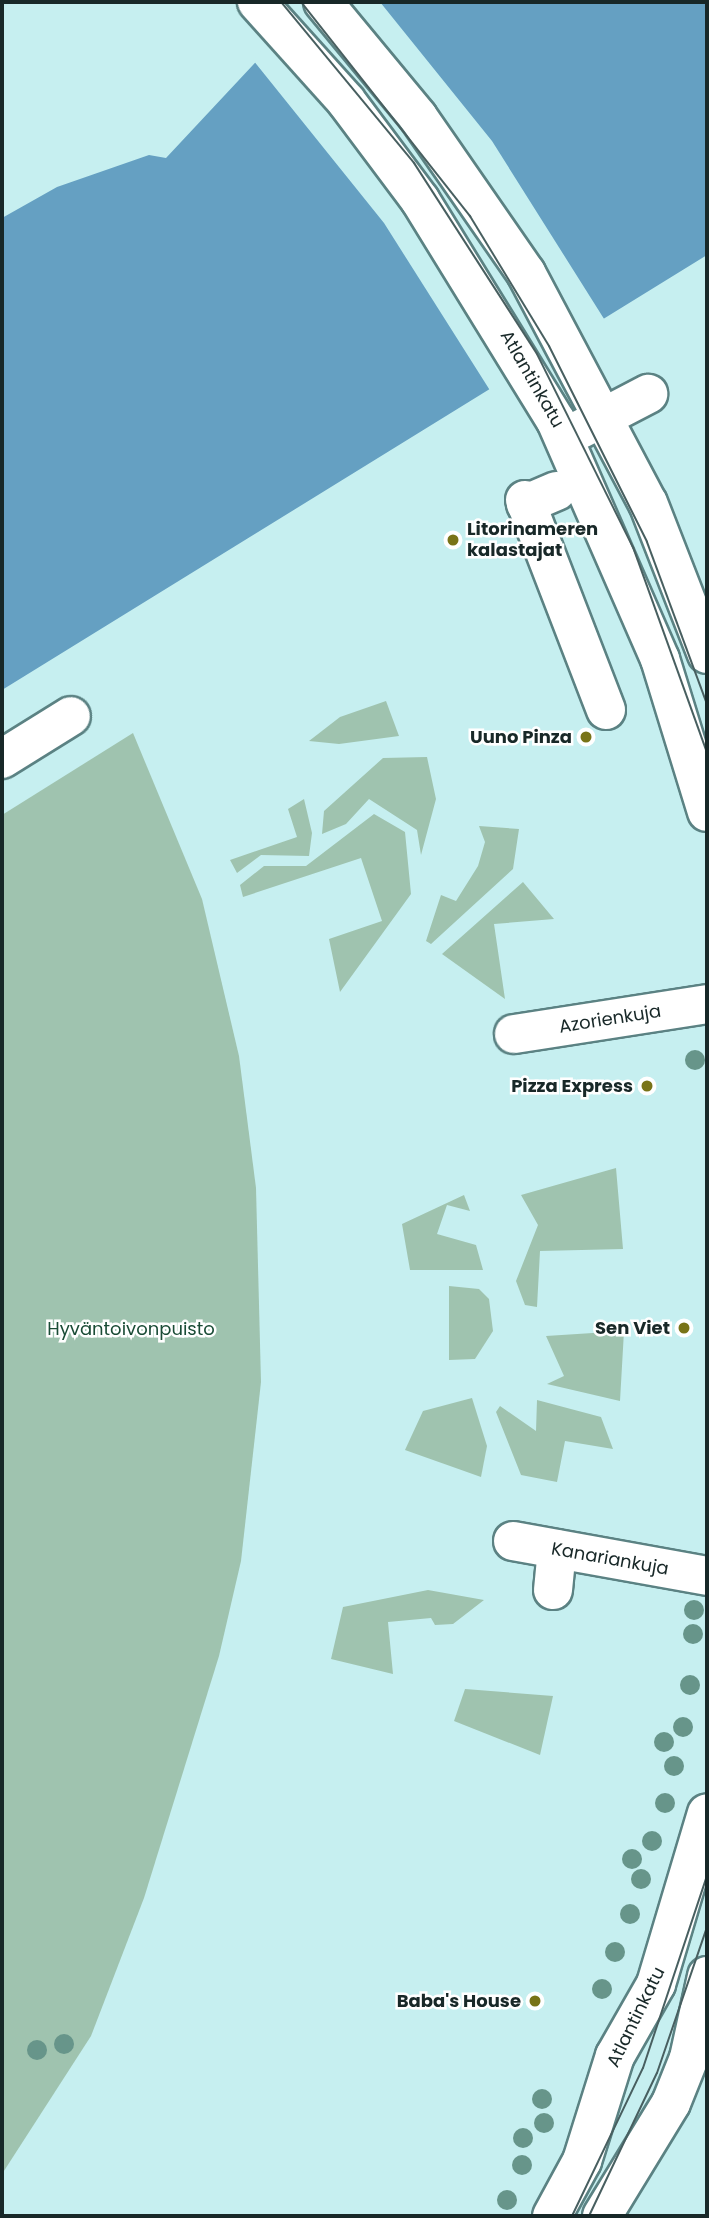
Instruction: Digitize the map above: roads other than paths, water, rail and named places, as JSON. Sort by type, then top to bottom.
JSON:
[{"type":"street","points":[[323,2],[492,220],[600,406],[648,503],[707,654]]},
{"type":"street","name":"Atlantinkatu","points":[[262,7],[406,180],[560,429],[660,659],[707,812]]},
{"type":"street","points":[[560,429],[600,406],[648,394]]},
{"type":"street","points":[[535,498],[606,710]]},
{"type":"street","points":[[2,759],[71,716]]},
{"type":"street","name":"Azorienkuja","points":[[514,1034],[707,1004]]},
{"type":"street","name":"Kanariankuja","points":[[513,1541],[557,1549],[688,1589]]},
{"type":"street","points":[[553,1590],[557,1549]]},
{"type":"street","name":"Atlantinkatu","points":[[552,2216],[582,2161],[615,2056],[656,1984],[707,1813]]},
{"type":"street","points":[[602,2216],[671,2102],[689,2058],[707,1976]]},
{"type":"water","points":[[312,2],[707,2],[707,255],[2,690],[2,218],[57,187],[149,155],[166,158]]},
{"type":"tram line","points":[[281,2],[414,163],[537,354],[633,547],[707,752]]},
{"type":"tram line","points":[[301,2],[470,216],[549,346],[647,542],[707,704]]},
{"type":"tram line","points":[[572,2216],[643,2068],[707,1876]]},
{"type":"tram line","points":[[589,2216],[657,2073],[707,1927]]},
{"type":"place","name":"Litorinameren kalastajat","points":[[453,540]]},
{"type":"place","name":"Uuno Pinza","points":[[586,737]]},
{"type":"place","name":"Pizza Express","points":[[647,1086]]},
{"type":"place","name":"Sen Viet","points":[[684,1328]]},
{"type":"place","name":"Baba's House","points":[[535,2001]]},
{"type":"park label","name":"Hyväntoivonpuisto","points":[[131,1329]]}]
